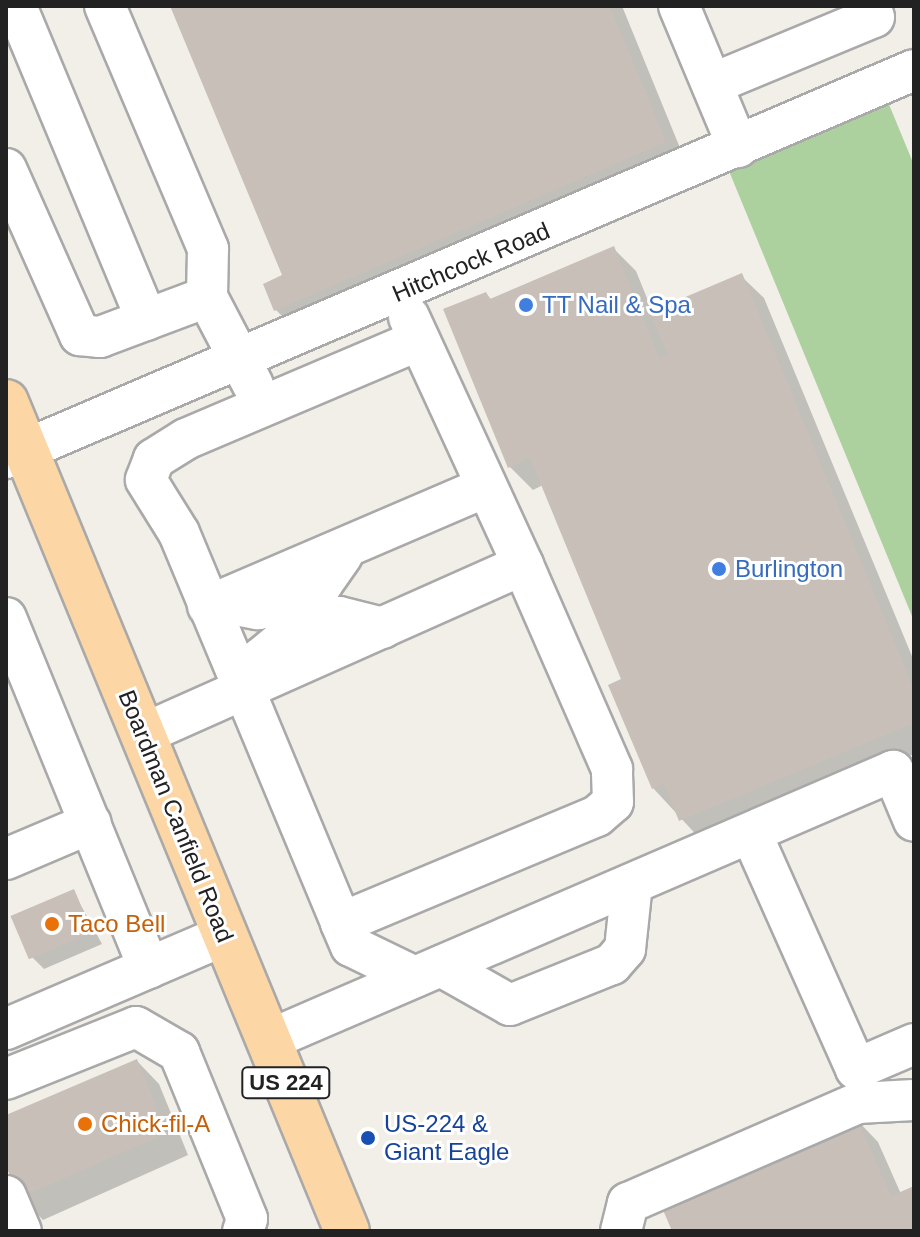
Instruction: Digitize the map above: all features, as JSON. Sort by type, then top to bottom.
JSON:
[{"type":"main road","name":"Boardman Canfield Road","points":[[6,402],[13,461],[143,734],[347,1231]]},
{"type":"street","points":[[16,6],[147,320]]},
{"type":"street","points":[[105,6],[208,249],[207,297],[243,360],[262,406]]},
{"type":"street","points":[[679,6],[738,147]]},
{"type":"street","points":[[712,84],[874,17],[870,6]]},
{"type":"street","name":"Hitchcock Road","points":[[13,461],[914,70]]},
{"type":"street","points":[[6,169],[71,326],[92,339],[207,297]]},
{"type":"street","points":[[341,923],[597,816],[613,802],[612,769],[523,565],[398,293]]},
{"type":"street","points":[[419,340],[175,445],[154,459],[146,480],[179,533],[214,604],[351,946],[428,972],[510,1005],[612,964],[625,949],[632,884]]},
{"type":"street","points":[[214,604],[486,487]]},
{"type":"street","points":[[143,734],[523,565]]},
{"type":"street","points":[[6,618],[149,968]]},
{"type":"street","points":[[269,1040],[893,771],[914,821]]},
{"type":"street","points":[[6,859],[91,823]]},
{"type":"street","points":[[751,833],[856,1069],[914,1044]]},
{"type":"street","points":[[6,1029],[225,935]]},
{"type":"street","points":[[6,1079],[136,1027],[179,1052],[247,1219],[243,1231]]},
{"type":"street","points":[[6,1096],[138,1041],[150,1048],[162,1056],[226,1231]]},
{"type":"street","points":[[621,1231],[628,1203],[858,1103],[914,1100]]},
{"type":"street","points":[[6,1196],[21,1231]]},
{"type":"green space","points":[[881,85],[914,165],[914,621],[722,154]]},
{"type":"building","points":[[170,6],[610,6],[666,142],[274,311],[263,284],[282,275]]},
{"type":"building","name":"Burlington","points":[[614,246],[659,358],[667,354],[650,312],[742,273],[914,690],[914,723],[679,821],[664,784],[652,789],[608,685],[621,679],[530,458],[508,468],[443,309],[486,292],[490,299]]},
{"type":"building","name":"Taco Bell","points":[[74,889],[92,932],[29,959],[10,916]]},
{"type":"building","name":"Chick-fil-A","points":[[137,1059],[167,1133],[19,1198],[6,1166],[6,1115]]},
{"type":"building","points":[[856,1117],[891,1196],[914,1186],[914,1231],[672,1231],[660,1203]]},
{"type":"place","name":"TT Nail & Spa","points":[[526,305]]},
{"type":"place","name":"Burlington","points":[[719,569]]},
{"type":"place","name":"Taco Bell","points":[[52,924]]},
{"type":"place","name":"Chick-fil-A","points":[[85,1124]]},
{"type":"place","name":"US-224 & Giant Eagle","points":[[368,1138]]}]
